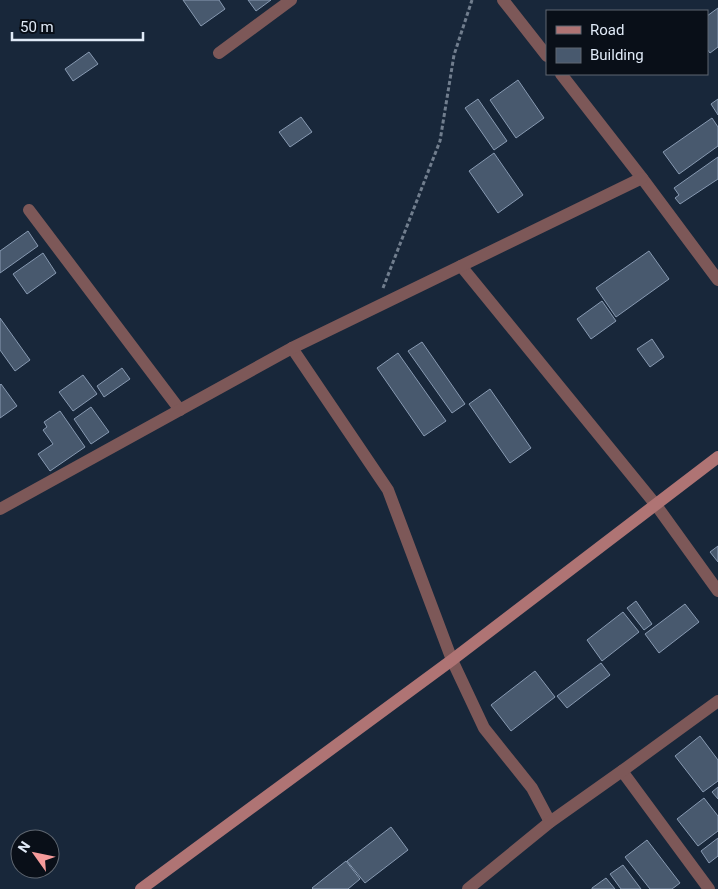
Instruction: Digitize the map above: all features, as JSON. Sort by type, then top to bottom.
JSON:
[{"type":"street","points":[[220,53],[291,0]]},
{"type":"street","points":[[503,0],[546,55]]},
{"type":"street","points":[[562,75],[718,280]]},
{"type":"street","points":[[1,507],[292,348],[642,178]]},
{"type":"street","points":[[29,210],[180,410]]},
{"type":"street","points":[[460,266],[656,505],[718,591]]},
{"type":"street","points":[[292,348],[388,490],[452,660],[484,728],[532,788],[550,822]]},
{"type":"street","points":[[141,889],[452,660],[718,457]]},
{"type":"street","points":[[468,889],[550,822],[718,702]]},
{"type":"street","points":[[622,771],[709,889]]},
{"type":"path","points":[[375,308],[440,141],[454,54],[472,0]]},
{"type":"building","points":[[183,0],[219,0],[225,9],[201,26]]},
{"type":"building","points":[[248,0],[271,0],[256,11]]},
{"type":"building","points":[[718,8],[718,47],[710,53],[708,50],[708,15]]},
{"type":"building","points":[[89,52],[98,64],[73,81],[65,69]]},
{"type":"building","points":[[518,80],[544,118],[516,138],[490,100]]},
{"type":"building","points":[[478,99],[507,141],[494,150],[465,108]]},
{"type":"building","points":[[718,99],[718,115],[711,104]]},
{"type":"building","points":[[301,117],[312,132],[290,147],[279,132]]},
{"type":"building","points":[[712,118],[718,127],[718,146],[679,174],[663,152]]},
{"type":"building","points":[[494,153],[523,195],[498,213],[469,171]]},
{"type":"building","points":[[718,157],[718,179],[680,204],[675,198],[679,195],[674,188]]},
{"type":"building","points":[[28,231],[38,246],[0,273],[0,251]]},
{"type":"building","points":[[649,251],[669,279],[616,317],[596,288]]},
{"type":"building","points":[[43,253],[56,273],[27,294],[13,274]]},
{"type":"building","points":[[602,301],[616,321],[591,339],[577,319]]},
{"type":"building","points":[[0,318],[30,360],[15,371],[0,350]]},
{"type":"building","points":[[652,339],[664,357],[650,367],[637,349]]},
{"type":"building","points":[[422,342],[465,404],[452,413],[408,351]]},
{"type":"building","points":[[398,353],[446,421],[424,436],[377,368]]},
{"type":"building","points":[[122,368],[130,379],[104,397],[97,386]]},
{"type":"building","points":[[83,375],[97,394],[73,411],[59,392]]},
{"type":"building","points":[[0,385],[17,406],[0,418]]},
{"type":"building","points":[[490,389],[531,448],[510,463],[469,404]]},
{"type":"building","points":[[91,407],[109,432],[91,444],[74,419]]},
{"type":"building","points":[[60,411],[85,447],[50,471],[38,454],[53,444],[43,430],[47,427],[44,422]]},
{"type":"building","points":[[718,546],[718,562],[710,552]]},
{"type":"building","points":[[636,601],[652,624],[644,630],[627,608]]},
{"type":"building","points":[[685,604],[699,622],[659,653],[645,634]]},
{"type":"building","points":[[623,612],[639,632],[602,661],[587,640]]},
{"type":"building","points":[[601,663],[610,675],[567,708],[557,696]]},
{"type":"building","points":[[535,671],[555,697],[511,731],[491,705]]},
{"type":"building","points":[[700,736],[718,760],[718,781],[703,792],[675,756]]},
{"type":"building","points":[[718,787],[718,799],[712,792]]},
{"type":"building","points":[[704,798],[718,816],[718,831],[698,846],[677,819]]},
{"type":"building","points":[[391,827],[408,850],[365,883],[347,861]]},
{"type":"building","points":[[718,838],[718,856],[709,863],[701,851]]},
{"type":"building","points":[[647,840],[680,883],[672,889],[650,889],[625,857]]},
{"type":"building","points":[[346,861],[360,879],[348,889],[312,888]]},
{"type":"building","points":[[623,865],[641,889],[621,889],[610,874]]},
{"type":"building","points":[[606,878],[615,889],[592,889],[592,888]]}]
